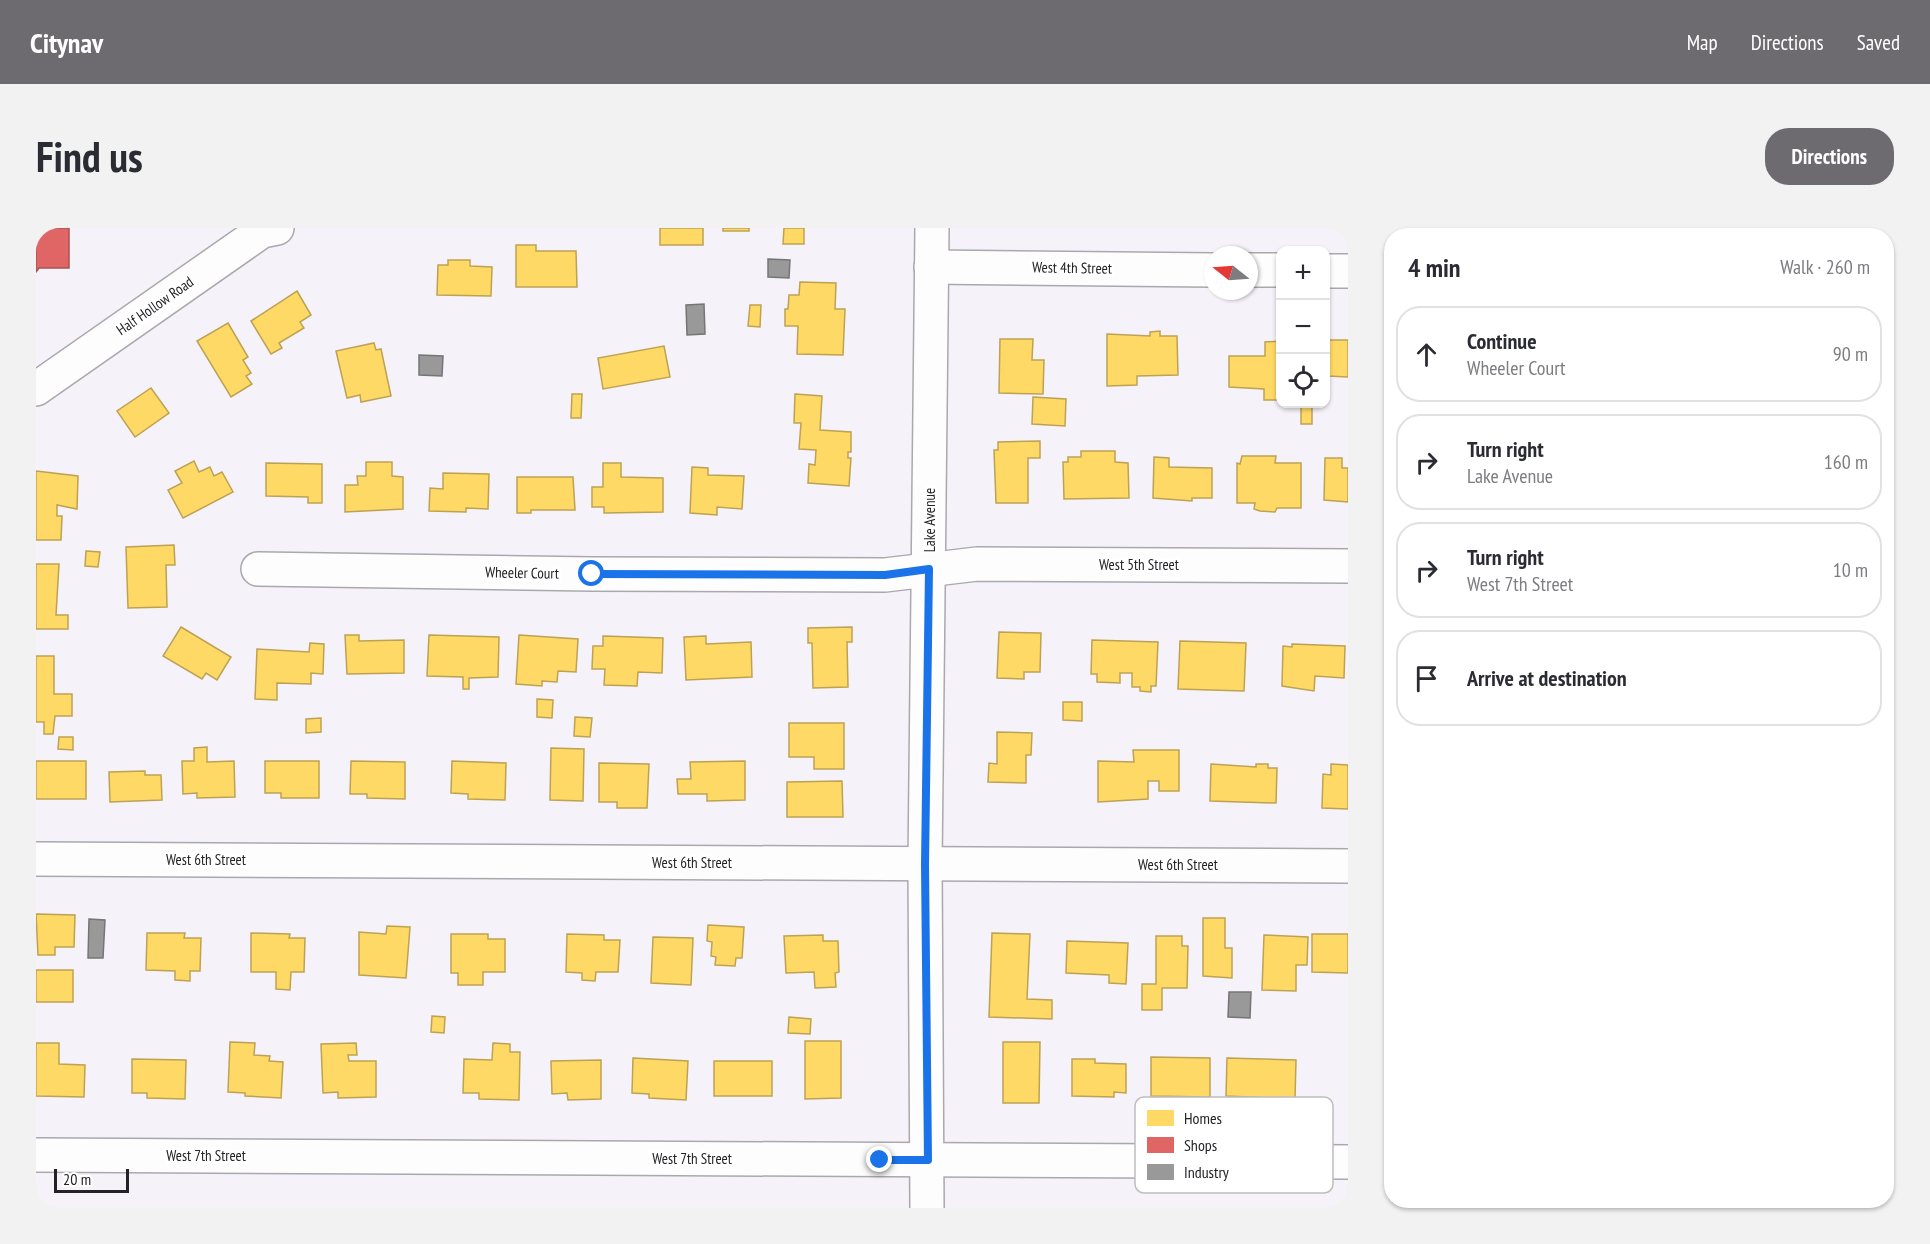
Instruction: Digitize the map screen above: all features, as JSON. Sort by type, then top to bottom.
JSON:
[{"type":"street","name":"Half Hollow Road","points":[[36,389],[262,231],[277,228]]},
{"type":"street","name":"Lake Avenue","points":[[927,1208],[925,865],[932,228]]},
{"type":"street","name":"West 4th Street","points":[[931,267],[1204,270]]},
{"type":"street","points":[[1258,270],[1276,270]]},
{"type":"street","points":[[1330,271],[1348,271]]},
{"type":"street","name":"West 5th Street","points":[[929,569],[977,564],[1348,566]]},
{"type":"street","name":"Wheeler Court","points":[[258,569],[592,574],[885,575],[929,569]]},
{"type":"street","name":"West 6th Street","points":[[36,859],[1348,866]]},
{"type":"street","name":"West 7th Street","points":[[36,1155],[1135,1161]]},
{"type":"street","name":"West 7th Street","points":[[1333,1162],[1348,1162]]},
{"type":"building: Homes","points":[[660,228],[703,228],[703,245],[660,245]]},
{"type":"building: Homes","points":[[723,228],[749,228],[749,231],[723,231]]},
{"type":"building: Homes","points":[[784,228],[804,228],[804,244],[783,244]]},
{"type":"building: Homes","points":[[516,245],[536,245],[536,251],[576,251],[577,287],[516,287]]},
{"type":"building: Homes","points":[[448,260],[470,260],[470,266],[492,267],[491,296],[437,295],[438,265],[448,265]]},
{"type":"building: Homes","points":[[800,282],[836,283],[835,309],[845,309],[843,355],[797,354],[798,326],[785,326],[785,309],[788,309],[789,295],[799,295]]},
{"type":"building: Homes","points":[[297,291],[311,315],[300,322],[304,328],[279,343],[282,348],[271,354],[251,321]]},
{"type":"building: Homes","points":[[750,305],[761,305],[760,327],[748,326]]},
{"type":"building: Homes","points":[[228,323],[248,357],[243,360],[251,373],[246,376],[252,384],[231,397],[197,341]]},
{"type":"building: Homes","points":[[1160,331],[1160,336],[1177,336],[1178,375],[1137,376],[1137,385],[1107,386],[1107,334],[1150,336],[1150,332]]},
{"type":"building: Homes","points":[[1000,339],[1033,339],[1032,360],[1044,360],[1043,394],[999,393]]},
{"type":"building: Homes","points":[[1330,340],[1348,340],[1348,377],[1330,376]]},
{"type":"building: Homes","points":[[1276,341],[1276,400],[1264,400],[1264,389],[1229,387],[1229,356],[1265,356],[1265,342]]},
{"type":"building: Homes","points":[[374,343],[376,350],[381,349],[391,396],[361,402],[360,395],[347,398],[336,351]]},
{"type":"building: Homes","points":[[664,346],[670,377],[603,389],[598,358]]},
{"type":"building: Homes","points":[[151,388],[169,413],[135,437],[117,411]]},
{"type":"building: Homes","points":[[572,394],[582,394],[581,418],[571,418]]},
{"type":"building: Homes","points":[[795,394],[822,396],[820,430],[851,432],[851,452],[848,452],[848,458],[851,458],[849,486],[808,483],[809,464],[815,465],[816,450],[799,449],[801,423],[794,423]]},
{"type":"building: Homes","points":[[1033,397],[1066,399],[1065,426],[1032,424]]},
{"type":"building: Homes","points":[[1301,408],[1312,408],[1312,424],[1301,424]]},
{"type":"building: Homes","points":[[1040,441],[1040,458],[1028,458],[1028,503],[996,503],[994,450],[998,450],[998,442]]},
{"type":"building: Homes","points":[[1081,451],[1115,451],[1115,462],[1128,463],[1129,498],[1064,499],[1063,462],[1068,462],[1068,457],[1081,457]]},
{"type":"building: Homes","points":[[1242,456],[1276,456],[1275,463],[1301,463],[1301,508],[1277,508],[1275,512],[1260,511],[1254,509],[1255,503],[1237,503],[1237,463],[1240,464]]},
{"type":"building: Homes","points":[[1154,457],[1169,458],[1169,467],[1212,468],[1212,498],[1192,498],[1192,501],[1153,498]]},
{"type":"building: Homes","points":[[1325,458],[1342,458],[1342,468],[1348,468],[1348,502],[1324,500]]},
{"type":"building: Homes","points":[[194,461],[199,472],[210,467],[214,476],[222,472],[233,492],[183,518],[168,490],[182,483],[175,471]]},
{"type":"building: Homes","points":[[366,462],[392,462],[392,476],[403,477],[403,509],[345,512],[345,485],[358,485],[357,476],[366,476]]},
{"type":"building: Homes","points":[[266,463],[322,464],[322,503],[308,503],[308,497],[266,496]]},
{"type":"building: Homes","points":[[603,463],[621,463],[621,477],[663,478],[663,512],[604,513],[604,507],[592,507],[592,487],[603,487]]},
{"type":"building: Homes","points":[[692,467],[708,468],[708,475],[744,476],[742,509],[717,507],[717,515],[690,513]]},
{"type":"building: Homes","points":[[36,471],[78,476],[77,509],[57,505],[57,516],[62,516],[61,540],[36,540]]},
{"type":"building: Homes","points":[[443,473],[489,474],[488,509],[466,508],[466,512],[429,511],[430,488],[443,489]]},
{"type":"building: Homes","points":[[517,477],[573,477],[575,510],[531,510],[531,513],[517,513]]},
{"type":"building: Homes","points":[[174,545],[175,565],[166,565],[167,607],[128,608],[126,547]]},
{"type":"building: Homes","points":[[86,551],[100,552],[98,567],[85,566]]},
{"type":"building: Homes","points":[[36,564],[59,564],[56,615],[68,615],[68,629],[36,629]]},
{"type":"building: Homes","points":[[181,627],[231,657],[217,680],[206,673],[202,679],[163,656]]},
{"type":"building: Homes","points":[[852,627],[852,642],[847,642],[848,687],[813,688],[812,643],[808,643],[808,628]]},
{"type":"building: Homes","points":[[999,632],[1041,633],[1040,672],[1024,672],[1024,679],[997,678]]},
{"type":"building: Homes","points":[[345,635],[359,635],[359,641],[404,640],[404,673],[347,674]]},
{"type":"building: Homes","points":[[429,635],[499,637],[498,677],[469,678],[469,689],[463,689],[463,677],[427,676]]},
{"type":"building: Homes","points":[[519,635],[578,639],[576,672],[558,671],[557,682],[542,681],[542,686],[516,684]]},
{"type":"building: Homes","points":[[603,636],[663,638],[662,673],[638,672],[637,686],[604,685],[605,669],[592,669],[593,646],[603,646]]},
{"type":"building: Homes","points":[[706,636],[706,644],[751,642],[752,677],[686,680],[684,637]]},
{"type":"building: Homes","points":[[1092,640],[1158,642],[1156,686],[1151,686],[1151,692],[1140,691],[1140,687],[1132,687],[1132,673],[1120,673],[1120,683],[1097,682],[1097,674],[1091,674]]},
{"type":"building: Homes","points":[[1180,641],[1246,643],[1244,691],[1178,689]]},
{"type":"building: Homes","points":[[310,643],[324,644],[323,674],[311,673],[311,684],[277,683],[277,700],[255,699],[257,649],[309,652]]},
{"type":"building: Homes","points":[[1292,644],[1345,646],[1344,678],[1315,676],[1314,691],[1282,686],[1283,646],[1292,647]]},
{"type":"building: Homes","points":[[36,656],[54,656],[54,694],[72,694],[72,716],[55,716],[53,734],[44,734],[44,722],[36,722]]},
{"type":"building: Homes","points":[[537,699],[553,700],[552,718],[537,717]]},
{"type":"building: Homes","points":[[1063,702],[1082,702],[1082,721],[1063,720]]},
{"type":"building: Homes","points":[[575,717],[592,718],[590,737],[574,736]]},
{"type":"building: Homes","points":[[321,718],[321,732],[306,733],[306,719]]},
{"type":"building: Homes","points":[[789,723],[844,723],[844,769],[814,769],[814,757],[789,757]]},
{"type":"building: Homes","points":[[997,732],[1032,733],[1031,755],[1026,755],[1026,783],[988,782],[989,763],[997,764]]},
{"type":"building: Homes","points":[[59,737],[73,737],[73,750],[58,749]]},
{"type":"building: Homes","points":[[207,747],[207,762],[234,761],[235,797],[197,798],[197,793],[183,794],[182,761],[194,761],[194,748]]},
{"type":"building: Homes","points":[[551,748],[584,749],[583,801],[550,800]]},
{"type":"building: Homes","points":[[1133,750],[1179,750],[1179,791],[1159,791],[1159,781],[1148,781],[1148,799],[1098,802],[1098,761],[1134,762]]},
{"type":"building: Homes","points":[[36,761],[86,761],[86,799],[36,799]]},
{"type":"building: Homes","points":[[265,761],[319,761],[319,798],[281,798],[281,793],[265,793]]},
{"type":"building: Homes","points":[[351,761],[405,762],[405,799],[367,798],[367,794],[350,794]]},
{"type":"building: Homes","points":[[452,761],[506,763],[505,800],[468,799],[468,794],[451,793]]},
{"type":"building: Homes","points":[[745,761],[745,800],[707,801],[707,794],[678,794],[677,779],[691,779],[690,762]]},
{"type":"building: Homes","points":[[599,763],[649,764],[647,808],[617,808],[617,802],[599,802]]},
{"type":"building: Homes","points":[[1211,764],[1256,767],[1256,764],[1268,764],[1268,768],[1277,768],[1276,803],[1210,801]]},
{"type":"building: Homes","points":[[1331,764],[1348,765],[1348,809],[1322,808],[1323,774],[1331,775]]},
{"type":"building: Homes","points":[[145,771],[145,775],[161,775],[162,800],[110,802],[109,772]]},
{"type":"building: Homes","points":[[842,781],[843,817],[787,817],[787,782]]},
{"type":"building: Homes","points":[[36,914],[75,915],[74,947],[55,947],[55,955],[38,955]]},
{"type":"building: Homes","points":[[1203,918],[1225,918],[1225,948],[1232,948],[1232,978],[1203,976]]},
{"type":"building: Homes","points":[[708,925],[744,927],[742,958],[736,958],[735,966],[715,965],[716,957],[711,956],[712,942],[707,941]]},
{"type":"building: Homes","points":[[387,926],[410,927],[406,978],[359,975],[359,932],[386,934]]},
{"type":"building: Homes","points":[[147,933],[185,933],[184,938],[201,938],[200,971],[190,971],[190,981],[175,980],[175,971],[146,970]]},
{"type":"building: Homes","points":[[251,933],[290,934],[289,938],[305,938],[304,972],[291,972],[290,990],[276,989],[276,972],[251,972]]},
{"type":"building: Homes","points":[[992,933],[1030,934],[1027,999],[1052,1000],[1052,1019],[989,1017]]},
{"type":"building: Homes","points":[[451,934],[488,934],[488,939],[505,939],[505,972],[483,972],[483,985],[458,985],[458,973],[451,973]]},
{"type":"building: Homes","points":[[567,934],[604,935],[604,940],[620,940],[618,972],[596,972],[595,981],[582,980],[582,973],[566,972]]},
{"type":"building: Homes","points":[[1312,934],[1348,934],[1348,973],[1312,972]]},
{"type":"building: Homes","points":[[823,935],[823,941],[838,941],[839,972],[835,973],[836,987],[815,988],[814,972],[786,973],[784,936]]},
{"type":"building: Homes","points":[[1264,935],[1308,937],[1307,965],[1296,965],[1296,991],[1262,990]]},
{"type":"building: Homes","points":[[1156,936],[1182,936],[1182,946],[1188,946],[1187,988],[1162,988],[1162,1010],[1142,1010],[1142,984],[1156,984]]},
{"type":"building: Homes","points":[[653,937],[693,938],[691,985],[651,983]]},
{"type":"building: Homes","points":[[1067,941],[1128,943],[1126,984],[1109,983],[1109,975],[1066,973]]},
{"type":"building: Homes","points":[[36,970],[73,970],[73,1002],[36,1002]]},
{"type":"building: Homes","points":[[432,1016],[445,1017],[444,1033],[431,1032]]},
{"type":"building: Homes","points":[[789,1017],[811,1019],[810,1034],[788,1033]]},
{"type":"building: Homes","points":[[805,1041],[841,1041],[841,1098],[805,1099]]},
{"type":"building: Homes","points":[[230,1042],[255,1043],[254,1055],[270,1056],[269,1061],[283,1062],[281,1098],[245,1096],[245,1093],[228,1092]]},
{"type":"building: Homes","points":[[1003,1042],[1040,1042],[1039,1103],[1003,1103]]},
{"type":"building: Homes","points":[[36,1043],[59,1043],[59,1064],[85,1065],[84,1097],[36,1096]]},
{"type":"building: Homes","points":[[356,1043],[357,1055],[348,1055],[349,1061],[376,1061],[376,1097],[338,1098],[338,1092],[323,1093],[321,1044]]},
{"type":"building: Homes","points":[[493,1043],[510,1044],[510,1052],[520,1052],[519,1100],[479,1099],[479,1093],[463,1093],[464,1059],[492,1060]]},
{"type":"building: Homes","points":[[1151,1057],[1210,1058],[1210,1097],[1151,1096]]},
{"type":"building: Homes","points":[[633,1058],[688,1061],[686,1100],[649,1098],[649,1094],[632,1093]]},
{"type":"building: Homes","points":[[1227,1058],[1296,1060],[1295,1097],[1226,1096]]},
{"type":"building: Homes","points":[[132,1059],[186,1060],[185,1099],[147,1098],[147,1093],[132,1093]]},
{"type":"building: Homes","points":[[1072,1059],[1095,1059],[1095,1063],[1126,1064],[1126,1093],[1114,1092],[1114,1097],[1072,1096]]},
{"type":"building: Homes","points":[[601,1060],[601,1099],[568,1100],[567,1093],[552,1094],[551,1061]]},
{"type":"building: Homes","points":[[714,1061],[772,1061],[772,1096],[714,1096]]},
{"type":"building: Shops","points":[[36,228],[69,228],[69,268],[39,268],[36,272]]},
{"type":"building: Industry","points":[[768,259],[790,260],[789,278],[768,277]]},
{"type":"building: Industry","points":[[704,304],[705,334],[687,335],[686,305]]},
{"type":"building: Industry","points":[[419,355],[443,356],[442,376],[419,375]]},
{"type":"building: Industry","points":[[89,919],[105,920],[103,958],[88,958]]},
{"type":"building: Industry","points":[[1229,992],[1251,992],[1250,1018],[1228,1017]]},
{"type":"route","points":[[592,574],[885,575],[929,569],[925,865],[928,1160],[880,1160]]}]
